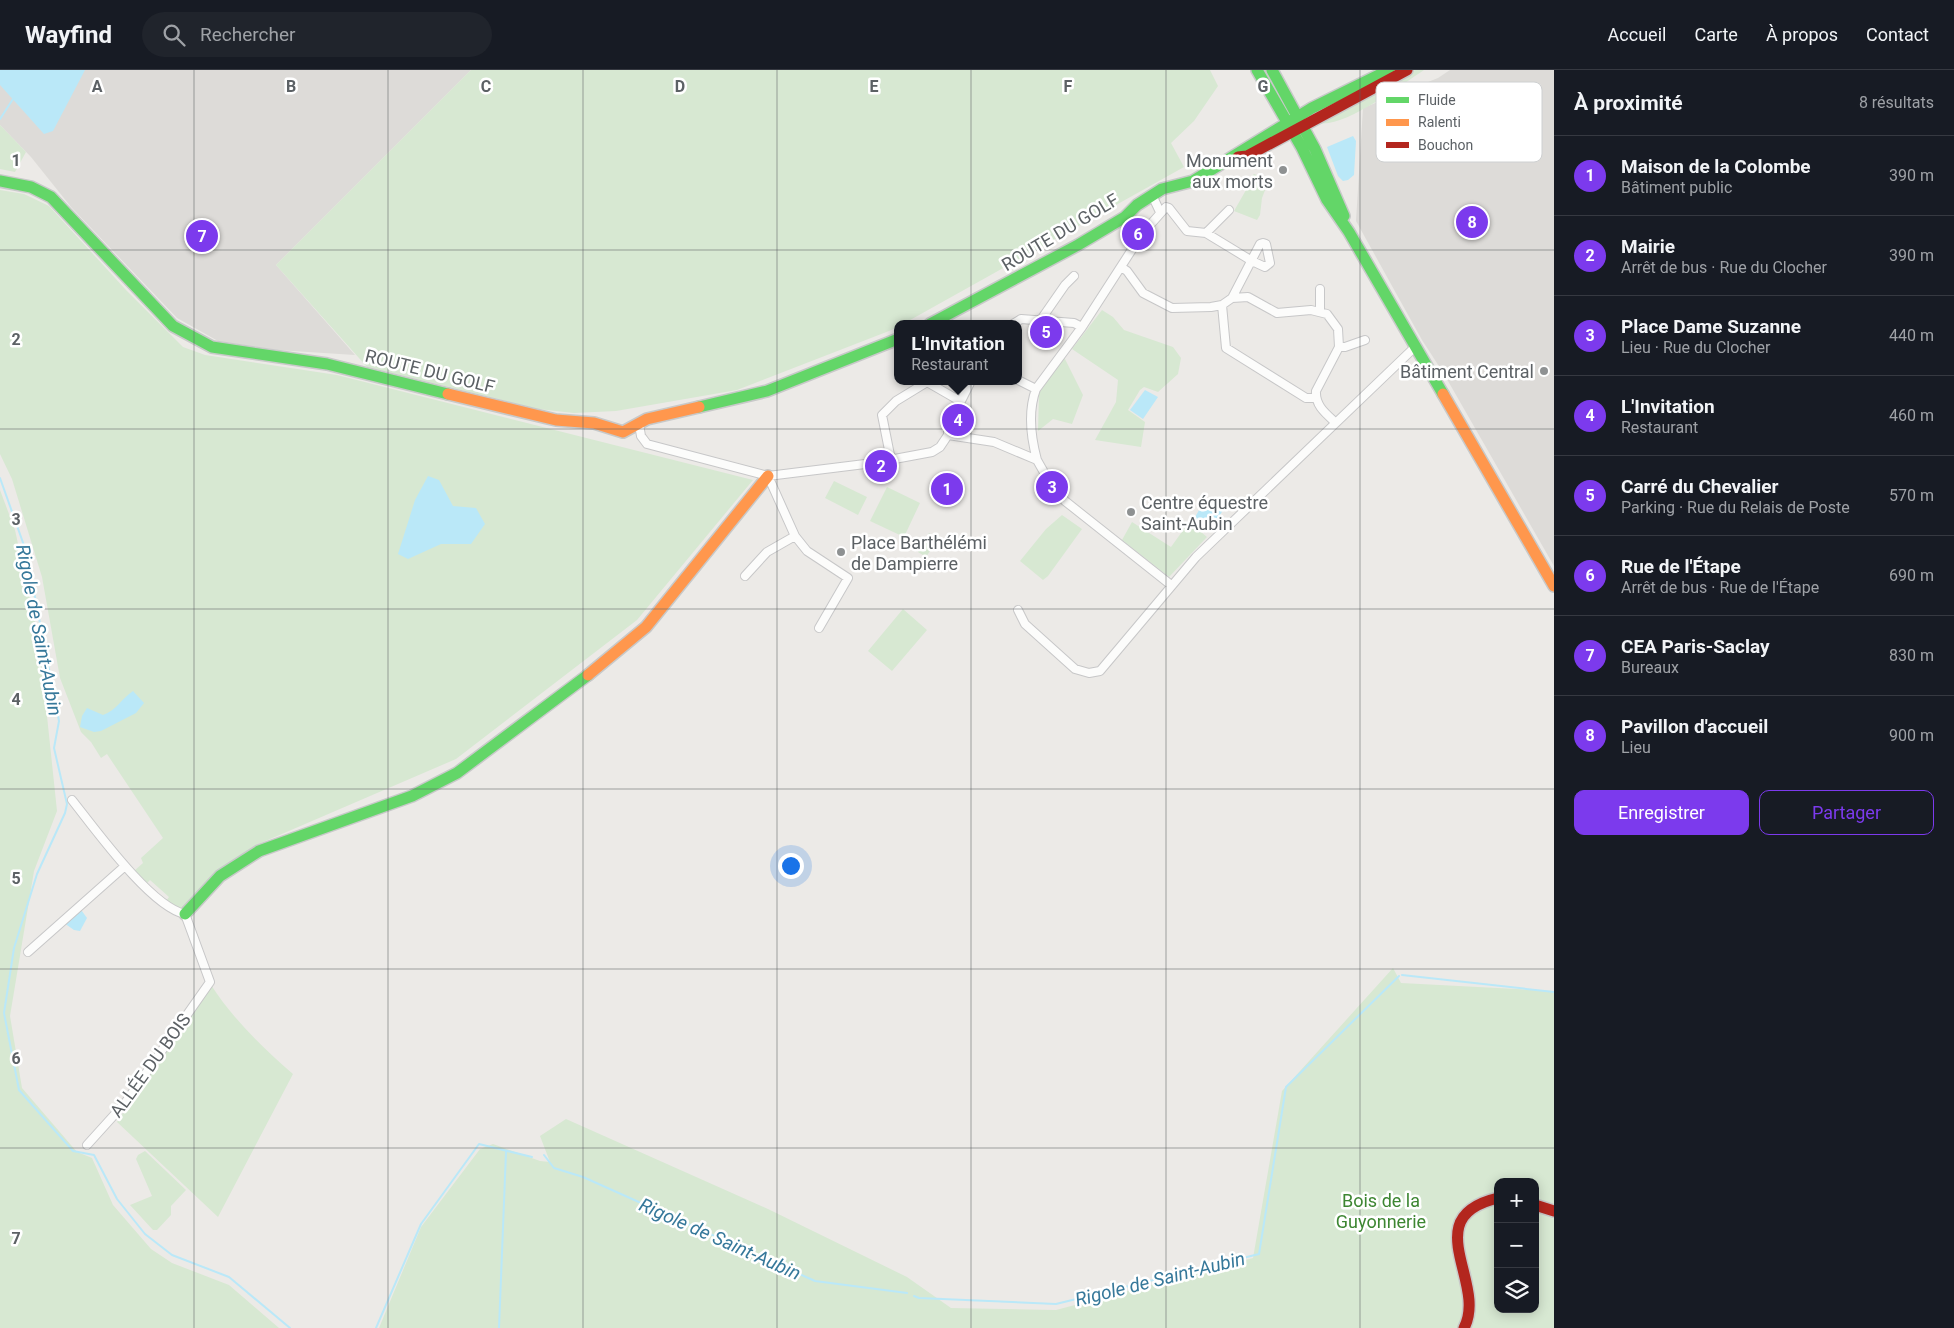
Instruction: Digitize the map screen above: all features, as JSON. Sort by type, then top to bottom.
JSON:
[{"type":"street","points":[[1257,70],[1302,148],[1327,200],[1349,232],[1554,586]]},
{"type":"street","points":[[1272,70],[1305,121],[1349,232]]},
{"type":"street","points":[[1305,121],[1388,70]]},
{"type":"street","points":[[1383,82],[1407,70]]},
{"type":"street","points":[[1305,121],[1376,86]]},
{"type":"street","name":"ROUTE DU GOLF","points":[[937,320],[1078,245],[1125,217],[1137,204],[1152,195],[1172,186],[1193,180],[1234,157],[1247,156],[1289,128],[1305,121]]},
{"type":"street","name":"ROUTE DU GOLF","points":[[0,181],[31,186],[51,197],[173,326],[212,347],[328,364],[556,420],[594,424],[614,431],[623,432],[647,420],[767,391],[894,341]]},
{"type":"street","points":[[1152,195],[1160,212]]},
{"type":"street","points":[[1121,267],[1127,270],[1143,293],[1165,306],[1187,309],[1222,305],[1232,298],[1252,262],[1206,233],[1187,231],[1169,208],[1160,212],[1142,234],[1082,327],[1036,389],[1032,399],[1032,429],[1037,460],[1050,483],[1065,501],[1170,585]]},
{"type":"street","points":[[1206,233],[1229,210]]},
{"type":"street","points":[[1040,321],[1064,285],[1074,276]]},
{"type":"street","points":[[1320,290],[1320,312]]},
{"type":"street","points":[[1232,298],[1248,297],[1277,313],[1311,310],[1320,312],[1333,320],[1338,329],[1339,347],[1316,390],[1315,398],[1321,408],[1335,422]]},
{"type":"street","points":[[1222,305],[1226,348],[1306,398],[1315,398]]},
{"type":"street","points":[[1022,322],[1040,321],[1074,324],[1082,327]]},
{"type":"street","points":[[1339,347],[1345,347],[1365,340]]},
{"type":"street","points":[[1018,610],[1025,624],[1075,669],[1089,672],[1100,671],[1170,585],[1229,523],[1415,347]]},
{"type":"street","points":[[1022,382],[1036,389]]},
{"type":"street","points":[[891,460],[882,415],[896,400],[922,385]]},
{"type":"street","points":[[932,385],[960,401]]},
{"type":"street","points":[[638,424],[641,436],[647,444],[768,476],[891,460],[932,452],[940,447],[948,435],[948,427],[969,385]]},
{"type":"street","points":[[948,435],[994,442],[1037,460]]},
{"type":"street","points":[[768,476],[795,536],[807,551],[848,578],[819,628]]},
{"type":"street","points":[[72,800],[125,866],[172,910],[185,914],[220,876],[259,851],[412,796],[456,773],[568,690],[646,627],[768,476]]},
{"type":"street","points":[[745,576],[767,552],[795,536]]},
{"type":"street","points":[[28,952],[125,866]]},
{"type":"street","name":"ALLÉE DU BOIS","points":[[88,1145],[124,1103],[210,982],[185,914]]},
{"type":"street","points":[[1464,1328],[1470,1314],[1471,1299],[1458,1252],[1458,1232],[1463,1219],[1473,1208],[1480,1203],[1494,1199]]},
{"type":"street","points":[[1539,1206],[1554,1211]]},
{"type":"shaded area","points":[[0,70],[471,70],[276,265],[355,355],[277,350],[218,341],[177,318],[71,207],[31,157],[0,125]]},
{"type":"shaded area","points":[[1450,70],[1554,70],[1554,566],[1444,374],[1422,340],[1356,221],[1363,108],[1376,103],[1376,162],[1542,162],[1542,82],[1428,82]]},
{"type":"green space","points":[[471,70],[1210,70],[1218,86],[1194,121],[1171,143],[1184,167],[910,320],[894,320],[894,329],[737,390],[616,411],[574,413],[538,409],[367,367],[276,265]]},
{"type":"green space","points":[[1415,70],[1424,70],[1406,82],[1393,82]]},
{"type":"green space","points":[[1376,91],[1376,102],[1356,113],[1329,123],[1318,123]]},
{"type":"green space","points":[[0,125],[26,152],[15,172],[0,169]]},
{"type":"green space","points":[[1254,174],[1269,180],[1262,198],[1260,215],[1257,220],[1234,211],[1246,190],[1244,183]]},
{"type":"green space","points":[[0,190],[24,194],[49,206],[126,290],[183,347],[205,355],[337,375],[753,480],[637,620],[456,759],[254,846],[215,873],[186,906],[177,909],[166,901],[169,897],[150,880],[147,883],[134,871],[143,863],[141,858],[163,838],[107,754],[101,758],[91,742],[81,732],[60,678],[42,577],[12,479],[0,454]]},
{"type":"green space","points":[[1102,310],[1113,317],[1124,330],[1173,347],[1181,358],[1178,374],[1158,392],[1144,387],[1140,390],[1128,410],[1145,422],[1141,447],[1095,440],[1116,402],[1118,380],[1072,349]]},
{"type":"green space","points":[[1064,357],[1083,395],[1072,424],[1053,419],[1038,431],[1039,393]]},
{"type":"green space","points":[[834,481],[867,497],[858,515],[825,498]]},
{"type":"green space","points":[[887,487],[920,503],[904,537],[870,521]]},
{"type":"green space","points":[[0,490],[15,530],[39,640],[57,811],[34,871],[10,1016],[22,1088],[77,1152],[92,1158],[113,1205],[151,1249],[172,1263],[229,1285],[279,1328],[0,1328]]},
{"type":"green space","points":[[1062,515],[1082,529],[1048,576],[1043,580],[1020,561],[1046,529]]},
{"type":"green space","points":[[1132,522],[1171,547],[1189,522],[1207,537],[1169,577],[1122,540]]},
{"type":"green space","points":[[929,533],[938,539],[926,557],[918,552]]},
{"type":"green space","points":[[903,609],[927,630],[892,671],[868,651]]},
{"type":"green space","name":"Bois de la Guyonnerie","points":[[1393,968],[1401,983],[1554,991],[1554,1328],[379,1328],[421,1227],[480,1149],[493,1144],[540,1161],[550,1162],[540,1136],[566,1119],[768,1209],[907,1277],[951,1308],[1056,1310],[1253,1258],[1282,1091]]},
{"type":"green space","points":[[211,985],[249,1032],[293,1074],[218,1217],[117,1122]]},
{"type":"green space","points":[[145,1151],[186,1190],[171,1206],[171,1215],[157,1230],[153,1230],[130,1205],[152,1196],[136,1159],[138,1155]]},
{"type":"water","points":[[0,70],[85,70],[53,131],[44,134],[0,85]]},
{"type":"water","points":[[1353,136],[1356,141],[1354,175],[1348,180],[1343,181],[1338,176],[1327,147]]},
{"type":"water","points":[[1145,390],[1158,397],[1143,419],[1130,410]]},
{"type":"water","points":[[428,476],[439,480],[453,506],[476,508],[485,524],[471,544],[441,544],[408,559],[398,554],[415,500]]},
{"type":"water","points":[[1206,498],[1221,506],[1223,510],[1212,529],[1204,527],[1194,519]]},
{"type":"water","points":[[133,691],[144,703],[136,713],[101,731],[94,732],[80,727],[82,716],[87,708],[103,715],[112,711]]},
{"type":"water","points":[[79,907],[87,918],[80,931],[74,930],[64,923]]},
{"type":"waterway","name":"Rigole de Saint-Aubin","points":[[0,119],[13,99]]},
{"type":"waterway","name":"Rigole de Saint-Aubin","points":[[0,478],[26,551],[59,721],[54,748],[67,804],[65,813],[37,874],[14,948],[4,1013],[19,1090],[73,1151],[94,1155],[117,1199],[145,1234],[172,1255],[229,1277],[290,1328]]},
{"type":"waterway","name":"Rigole de Saint-Aubin","points":[[1402,975],[1554,992]]},
{"type":"waterway","name":"Rigole de Saint-Aubin","points":[[914,1296],[919,1298],[1056,1304],[1259,1254],[1286,1087],[1399,976]]},
{"type":"waterway","name":"Rigole de Saint-Aubin","points":[[376,1328],[421,1224],[479,1144],[532,1157]]},
{"type":"waterway","points":[[499,1328],[506,1152]]},
{"type":"waterway","name":"Rigole de Saint-Aubin","points":[[544,1155],[554,1168],[583,1177],[815,1281],[907,1293]]},
{"type":"traffic: fast","points":[[1257,70],[1302,148],[1327,200],[1349,232],[1443,394]]},
{"type":"traffic: fast","points":[[1272,70],[1315,149],[1344,216]]},
{"type":"traffic: fast","points":[[937,320],[1078,245],[1125,217],[1137,205],[1162,189],[1193,181],[1312,108],[1389,70]]},
{"type":"traffic: fast","points":[[0,181],[31,187],[51,197],[173,326],[212,347],[327,364],[448,394]]},
{"type":"traffic: fast","points":[[699,407],[767,391],[894,341]]},
{"type":"traffic: fast","points":[[185,914],[220,876],[259,851],[412,796],[457,773],[588,675]]},
{"type":"traffic: slow","points":[[448,394],[556,420],[594,423],[623,432],[647,419],[699,407]]},
{"type":"traffic: slow","points":[[1443,394],[1554,586]]},
{"type":"traffic: slow","points":[[588,675],[646,627],[768,476]]},
{"type":"traffic: jam","points":[[1385,82],[1407,70]]},
{"type":"traffic: jam","points":[[1238,157],[1247,156],[1376,87]]},
{"type":"traffic: jam","points":[[1464,1328],[1469,1310],[1468,1291],[1459,1253],[1458,1236],[1461,1220],[1474,1207],[1494,1200]]},
{"type":"traffic: jam","points":[[1539,1206],[1554,1211]]},
{"type":"place","name":"Monument aux morts","points":[[1283,170]]},
{"type":"place","name":"Pavillon d'accueil","points":[[1472,222]]},
{"type":"place","name":"Rue de l'Étape","points":[[1138,234]]},
{"type":"place","name":"CEA Paris-Saclay","points":[[202,236]]},
{"type":"place","name":"Carré du Chevalier","points":[[1046,332]]},
{"type":"place","name":"Bâtiment Central","points":[[1544,371]]},
{"type":"place","name":"L'Invitation","points":[[958,420]]},
{"type":"place","name":"Mairie","points":[[881,466]]},
{"type":"place","name":"Place Dame Suzanne","points":[[1052,487]]},
{"type":"place","name":"Maison de la Colombe","points":[[947,489]]},
{"type":"place","name":"Centre équestre Saint-Aubin","points":[[1131,512]]},
{"type":"place","name":"Place Barthélémi de Dampierre","points":[[841,552]]}]
